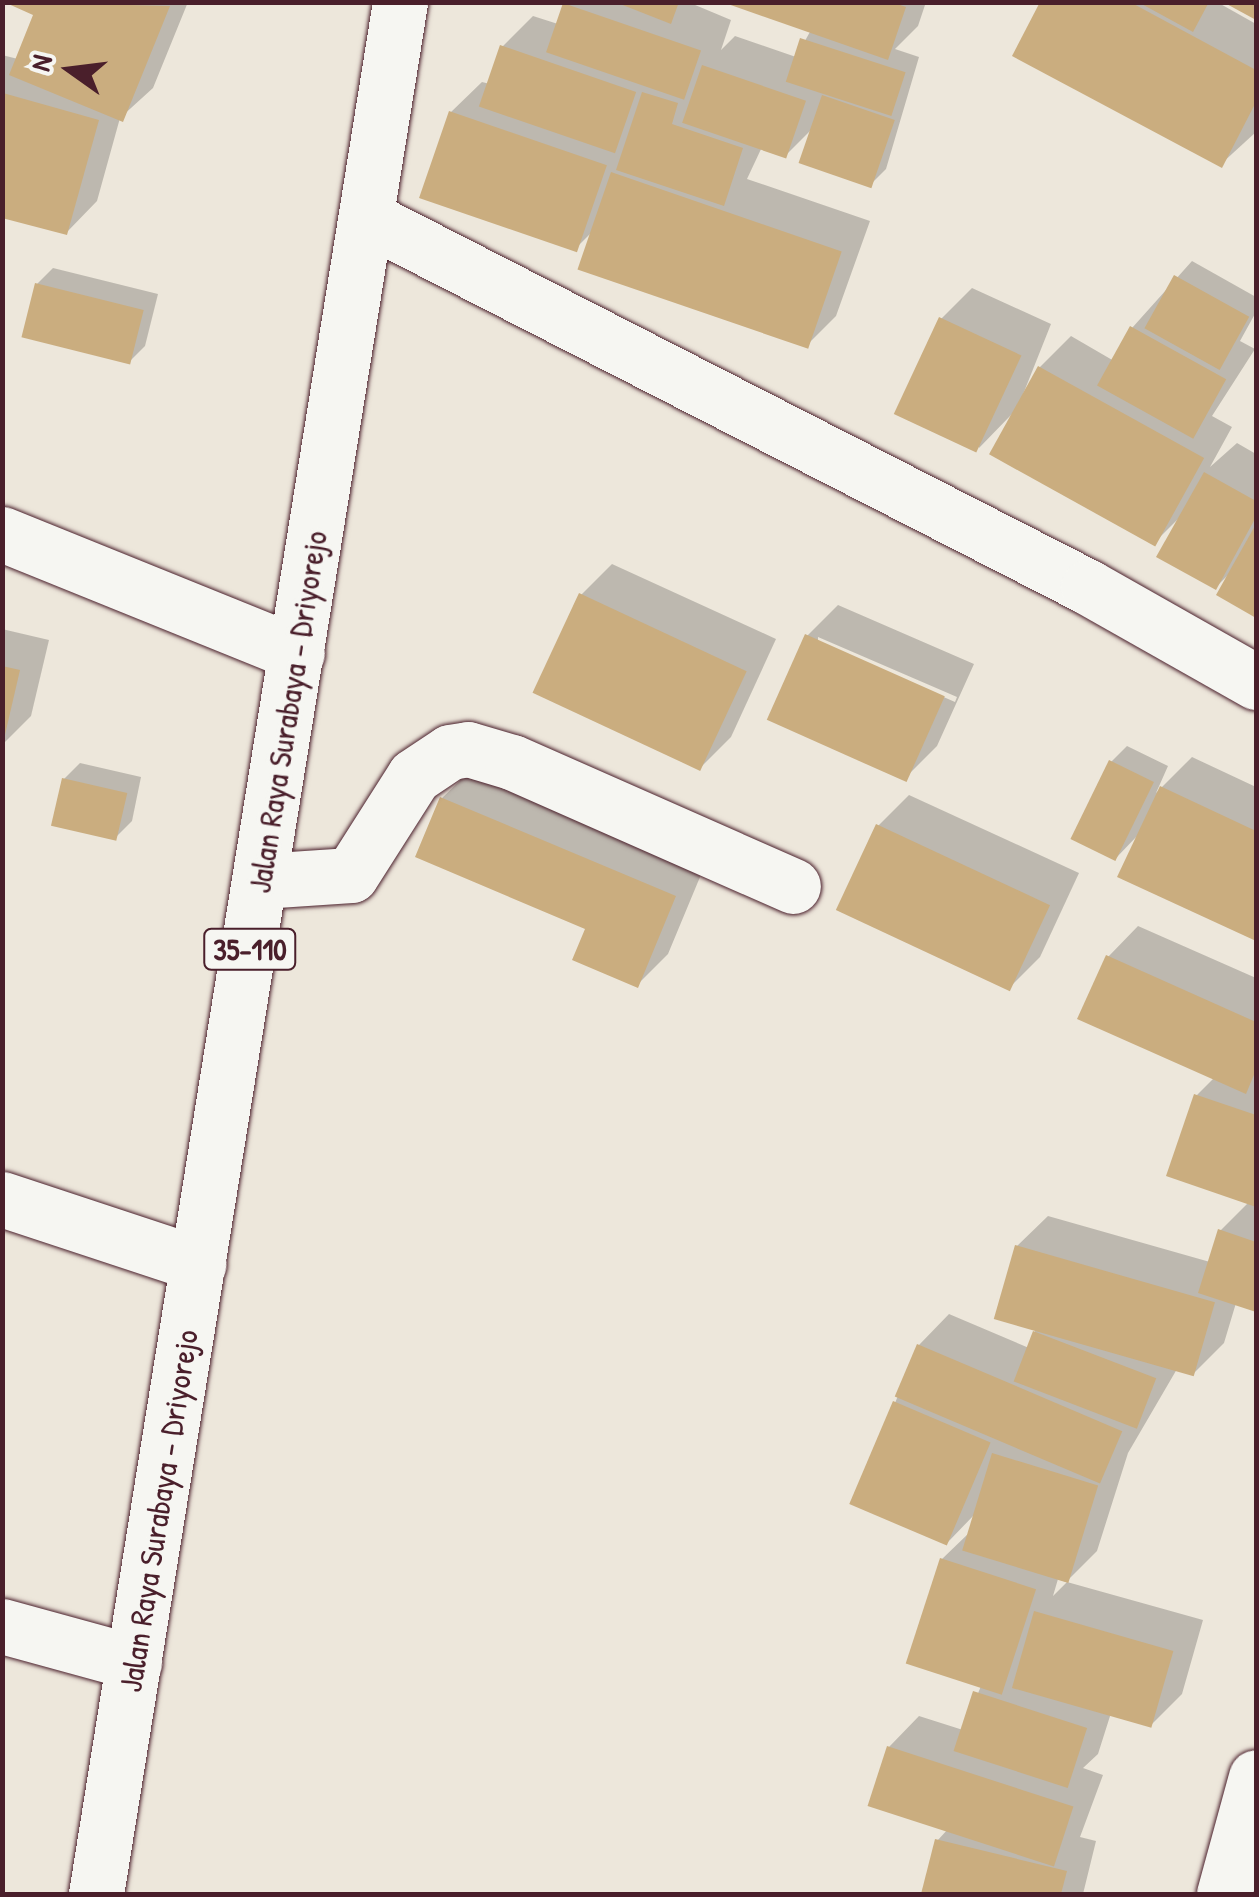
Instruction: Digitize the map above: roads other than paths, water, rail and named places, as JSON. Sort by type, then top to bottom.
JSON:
[{"type":"street","name":"Jalan Raya Surabaya - Driyorejo","points":[[96,1894],[400,2]]},
{"type":"street","points":[[366,218],[1088,587],[1256,682]]},
{"type":"street","points":[[2,534],[297,652]]},
{"type":"street","points":[[261,881],[330,881],[351,874],[414,776],[450,752],[468,750],[512,762],[793,886]]},
{"type":"street","points":[[2,1198],[199,1264]]},
{"type":"street","points":[[2,1626],[134,1662]]},
{"type":"street","points":[[1224,1894],[1256,1777]]}]
